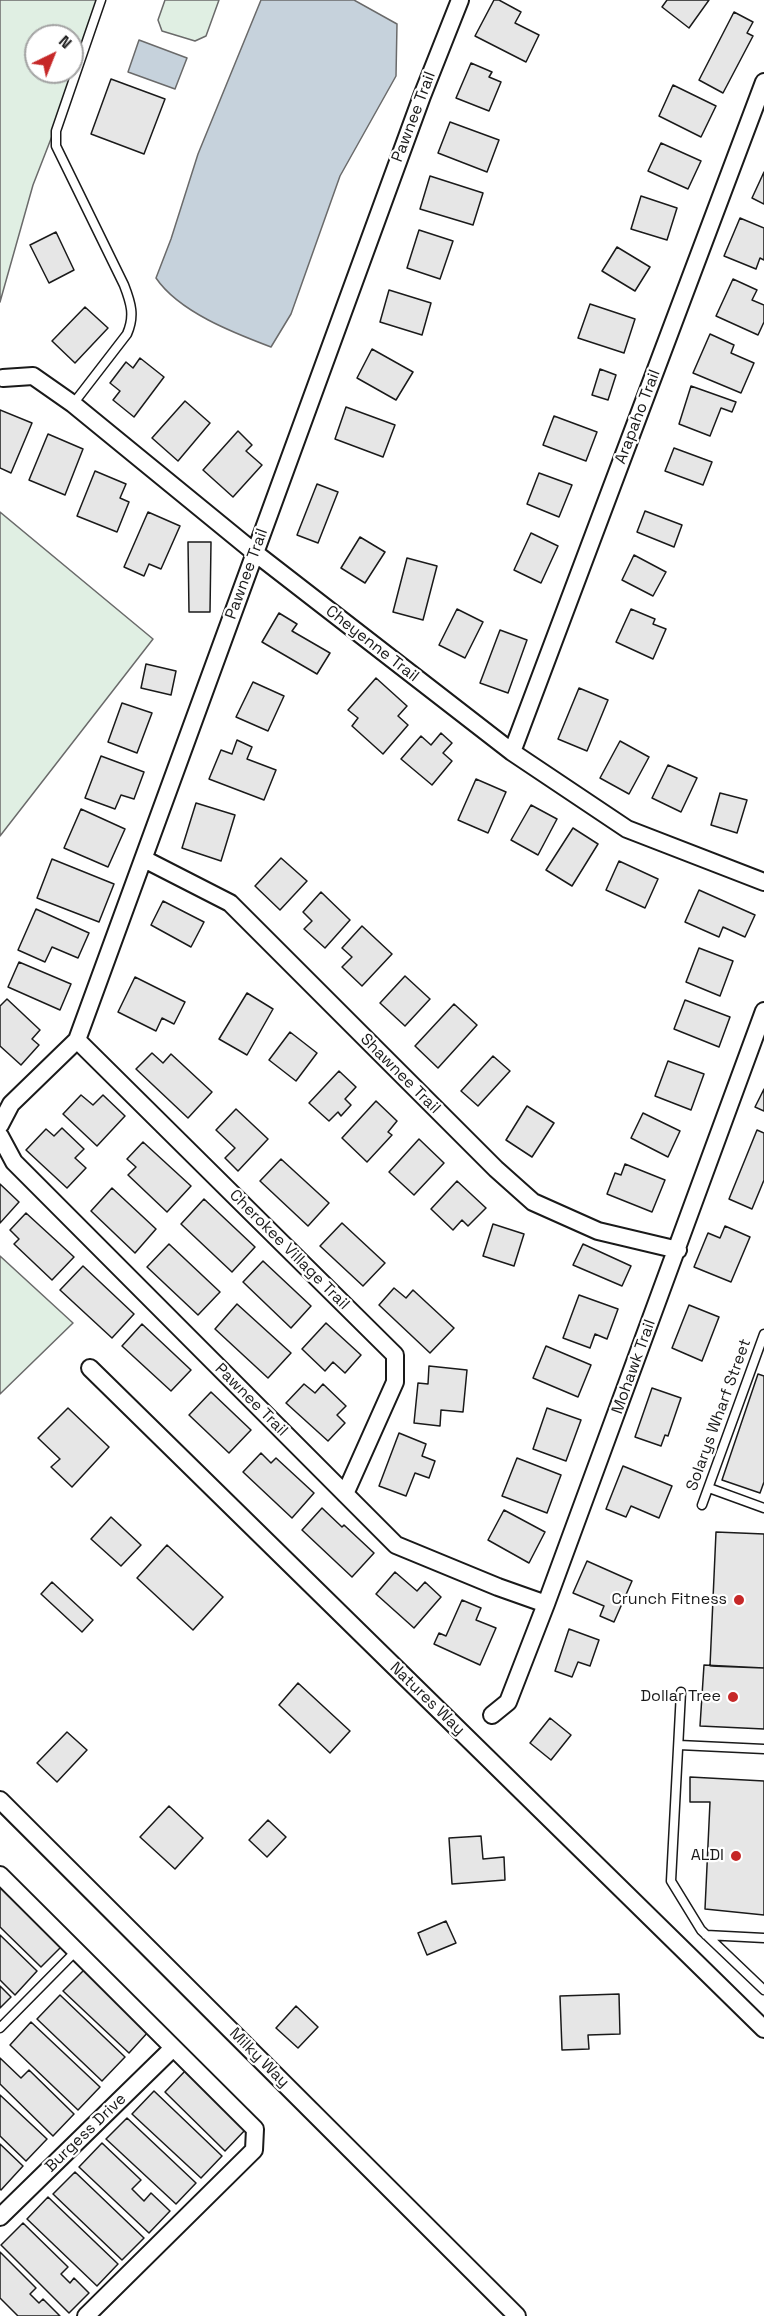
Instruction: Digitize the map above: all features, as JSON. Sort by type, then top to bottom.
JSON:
[{"type":"street","name":"Pawnee Trail","points":[[0,1125],[11,1104],[76,1040],[422,96],[460,0]]},
{"type":"street","name":"Arapaho Trail","points":[[512,752],[764,82]]},
{"type":"street","name":"Cheyenne Trail","points":[[3,378],[33,376],[73,404],[254,552],[512,752],[627,829],[764,882]]},
{"type":"street","name":"Shawnee Trail","points":[[144,859],[230,903],[496,1169],[533,1202],[598,1231],[678,1250]]},
{"type":"street","name":"Mohawk Trail","points":[[492,1715],[508,1702],[546,1604],[764,1011]]},
{"type":"street","name":"Cherokee Village Trail","points":[[76,1040],[394,1354],[395,1382],[345,1494]]},
{"type":"street","name":"Pawnee Trail","points":[[0,1136],[14,1162],[396,1545],[546,1604]]},
{"type":"street","name":"Natures Way","points":[[90,1368],[764,2029]]},
{"type":"street","name":"Milky Way","points":[[0,1800],[517,2316]]},
{"type":"street","points":[[0,1875],[255,2129],[254,2150],[86,2316]]},
{"type":"street","name":"Burgess Drive","points":[[0,2217],[172,2048]]},
{"type":"lane","points":[[73,404],[127,334],[132,322],[130,301],[124,285],[56,146],[56,131],[101,0]]},
{"type":"lane","name":"Solarys Wharf Street","points":[[702,1505],[764,1334]]},
{"type":"lane","points":[[709,1488],[764,1508]]},
{"type":"lane","points":[[681,1692],[671,1881],[701,1930],[764,1990]]},
{"type":"lane","points":[[679,1745],[764,1749]]},
{"type":"lane","points":[[706,1935],[764,1938]]},
{"type":"lane","points":[[0,2028],[76,1951]]},
{"type":"green space","points":[[0,0],[105,0],[84,54],[84,24],[24,24],[24,84],[72,84],[33,185],[0,302]]},
{"type":"green space","points":[[165,0],[219,0],[206,36],[195,41],[162,31],[158,20]]},
{"type":"green space","points":[[0,512],[153,639],[0,836]]},
{"type":"green space","points":[[0,1256],[73,1323],[0,1394]]},
{"type":"shaded area","points":[[261,0],[354,0],[397,24],[396,76],[340,176],[291,314],[271,347],[224,328],[193,311],[178,301],[156,278],[198,154]]},
{"type":"shaded area","points":[[139,40],[187,58],[175,89],[128,72]]},
{"type":"building","points":[[494,0],[499,0],[521,12],[515,23],[539,35],[526,62],[475,36]]},
{"type":"building","points":[[667,0],[709,0],[689,28],[662,7]]},
{"type":"building","points":[[734,12],[753,22],[747,33],[753,36],[723,93],[699,80]]},
{"type":"building","points":[[471,63],[492,72],[489,77],[501,82],[489,111],[456,98]]},
{"type":"building","points":[[111,79],[165,99],[144,154],[91,134]]},
{"type":"building","points":[[673,85],[716,106],[701,137],[659,116]]},
{"type":"building","points":[[450,122],[499,140],[487,172],[438,153]]},
{"type":"building","points":[[661,143],[701,161],[688,189],[648,171]]},
{"type":"building","points":[[764,172],[764,204],[752,198]]},
{"type":"building","points":[[430,176],[483,193],[473,225],[420,209]]},
{"type":"building","points":[[641,196],[677,208],[667,240],[631,229]]},
{"type":"building","points":[[740,218],[764,228],[764,260],[760,258],[756,269],[724,256]]},
{"type":"building","points":[[419,230],[453,241],[440,279],[407,268]]},
{"type":"building","points":[[56,232],[74,270],[49,283],[30,245]]},
{"type":"building","points":[[617,247],[650,267],[635,291],[602,271]]},
{"type":"building","points":[[733,279],[757,290],[752,300],[764,305],[764,322],[758,335],[716,316]]},
{"type":"building","points":[[389,290],[431,303],[422,335],[380,322]]},
{"type":"building","points":[[590,304],[635,319],[624,353],[578,338]]},
{"type":"building","points":[[85,307],[108,328],[75,363],[52,341]]},
{"type":"building","points":[[710,334],[734,345],[731,353],[754,363],[741,393],[693,373]]},
{"type":"building","points":[[372,349],[413,372],[396,400],[357,378]]},
{"type":"building","points":[[140,358],[164,377],[134,417],[113,400],[120,391],[110,383],[126,362],[133,368]]},
{"type":"building","points":[[600,369],[616,375],[608,400],[592,395]]},
{"type":"building","points":[[691,386],[736,402],[732,412],[721,408],[710,436],[679,424]]},
{"type":"building","points":[[185,401],[210,423],[178,461],[152,438]]},
{"type":"building","points":[[346,407],[395,425],[383,457],[335,439]]},
{"type":"building","points":[[0,410],[32,423],[11,473],[0,468]]},
{"type":"building","points":[[554,416],[597,432],[586,461],[543,445]]},
{"type":"building","points":[[238,431],[252,445],[246,451],[262,465],[233,497],[203,470]]},
{"type":"building","points":[[48,434],[83,449],[65,495],[29,480]]},
{"type":"building","points":[[674,448],[712,462],[703,485],[665,471]]},
{"type":"building","points":[[95,471],[126,484],[120,498],[129,502],[117,532],[77,516]]},
{"type":"building","points":[[539,473],[572,485],[559,517],[527,504]]},
{"type":"building","points":[[317,484],[338,492],[318,543],[297,535]]},
{"type":"building","points":[[645,511],[682,525],[674,547],[637,532]]},
{"type":"building","points":[[148,512],[180,526],[161,569],[149,564],[144,576],[124,567]]},
{"type":"building","points":[[531,533],[558,546],[541,583],[514,570]]},
{"type":"building","points":[[360,537],[385,552],[365,583],[341,568]]},
{"type":"building","points":[[188,542],[211,542],[210,612],[189,612]]},
{"type":"building","points":[[634,555],[666,572],[653,596],[622,580]]},
{"type":"building","points":[[407,558],[437,566],[423,620],[393,612]]},
{"type":"building","points":[[457,609],[483,622],[465,658],[439,645]]},
{"type":"building","points":[[631,609],[655,619],[653,624],[666,629],[653,659],[616,642]]},
{"type":"building","points":[[279,613],[297,624],[292,631],[330,653],[317,674],[262,642]]},
{"type":"building","points":[[500,630],[527,640],[508,693],[480,683]]},
{"type":"building","points":[[146,664],[176,671],[171,695],[141,688]]},
{"type":"building","points":[[376,678],[407,706],[398,716],[408,725],[383,754],[352,726],[358,718],[348,710]]},
{"type":"building","points":[[253,682],[284,696],[268,731],[236,717]]},
{"type":"building","points":[[579,688],[608,700],[587,751],[558,739]]},
{"type":"building","points":[[122,703],[152,713],[137,753],[108,742]]},
{"type":"building","points":[[441,733],[452,743],[443,753],[452,761],[432,785],[401,759],[421,736],[431,745]]},
{"type":"building","points":[[237,740],[252,747],[247,759],[276,770],[264,800],[209,779],[221,750],[232,754]]},
{"type":"building","points":[[620,741],[649,757],[629,794],[600,778]]},
{"type":"building","points":[[101,756],[144,772],[134,799],[121,795],[115,809],[85,798]]},
{"type":"building","points":[[668,765],[697,778],[681,812],[652,798]]},
{"type":"building","points":[[476,779],[506,792],[488,833],[458,820]]},
{"type":"building","points":[[720,793],[747,800],[737,833],[711,825]]},
{"type":"building","points":[[196,803],[235,815],[221,861],[182,848]]},
{"type":"building","points":[[531,805],[557,819],[538,855],[511,840]]},
{"type":"building","points":[[81,809],[125,829],[108,867],[64,848]]},
{"type":"building","points":[[573,828],[598,844],[572,886],[546,870]]},
{"type":"building","points":[[281,858],[307,881],[280,910],[255,886]]},
{"type":"building","points":[[52,859],[114,884],[99,922],[37,898]]},
{"type":"building","points":[[619,861],[658,879],[645,908],[606,890]]},
{"type":"building","points":[[699,890],[755,915],[745,937],[723,927],[719,937],[685,922]]},
{"type":"building","points":[[321,892],[350,920],[325,948],[304,929],[312,921],[303,912]]},
{"type":"building","points":[[163,901],[204,922],[191,947],[151,925]]},
{"type":"building","points":[[36,909],[89,933],[78,958],[52,947],[45,962],[18,950]]},
{"type":"building","points":[[362,926],[392,954],[362,986],[342,967],[352,957],[342,948]]},
{"type":"building","points":[[699,948],[733,961],[720,996],[686,982]]},
{"type":"building","points":[[19,962],[71,984],[60,1010],[8,987]]},
{"type":"building","points":[[405,976],[430,999],[405,1026],[380,1003]]},
{"type":"building","points":[[135,977],[185,1002],[174,1024],[162,1018],[156,1031],[118,1012]]},
{"type":"building","points":[[247,993],[273,1009],[247,1055],[219,1039]]},
{"type":"building","points":[[7,999],[40,1030],[32,1039],[39,1045],[21,1065],[0,1046],[0,1006]]},
{"type":"building","points":[[685,1000],[730,1017],[719,1047],[674,1029]]},
{"type":"building","points":[[454,1004],[477,1025],[438,1068],[415,1046]]},
{"type":"building","points":[[290,1032],[317,1053],[296,1081],[269,1060]]},
{"type":"building","points":[[152,1053],[163,1063],[171,1054],[212,1092],[188,1118],[136,1069]]},
{"type":"building","points":[[493,1056],[510,1071],[478,1106],[461,1091]]},
{"type":"building","points":[[668,1061],[704,1074],[691,1110],[655,1096]]},
{"type":"building","points":[[339,1071],[356,1087],[345,1099],[351,1105],[341,1116],[338,1112],[329,1121],[309,1103]]},
{"type":"building","points":[[764,1089],[764,1111],[755,1107]]},
{"type":"building","points":[[81,1095],[93,1105],[103,1095],[125,1116],[97,1146],[63,1114]]},
{"type":"building","points":[[376,1101],[397,1121],[388,1132],[392,1135],[367,1162],[342,1138]]},
{"type":"building","points":[[527,1106],[554,1123],[532,1157],[506,1140]]},
{"type":"building","points":[[236,1109],[268,1139],[238,1171],[225,1158],[235,1148],[216,1130]]},
{"type":"building","points":[[643,1113],[680,1131],[668,1157],[631,1138]]},
{"type":"building","points":[[62,1128],[84,1149],[75,1158],[86,1168],[67,1188],[26,1150],[46,1129],[54,1136]]},
{"type":"building","points":[[757,1130],[764,1133],[764,1180],[752,1209],[729,1199]]},
{"type":"building","points":[[419,1139],[444,1163],[414,1195],[389,1172]]},
{"type":"building","points":[[143,1142],[191,1186],[167,1212],[128,1175],[136,1167],[127,1159]]},
{"type":"building","points":[[281,1159],[329,1203],[308,1226],[260,1181]]},
{"type":"building","points":[[625,1164],[665,1180],[652,1212],[607,1194],[615,1173],[621,1175]]},
{"type":"building","points":[[457,1181],[486,1208],[468,1226],[462,1220],[453,1230],[431,1209]]},
{"type":"building","points":[[0,1184],[19,1202],[0,1223]]},
{"type":"building","points":[[112,1188],[156,1229],[135,1253],[91,1211]]},
{"type":"building","points":[[204,1199],[255,1247],[232,1272],[181,1224]]},
{"type":"building","points":[[26,1213],[74,1257],[52,1280],[14,1244],[19,1239],[10,1230]]},
{"type":"building","points":[[342,1223],[385,1263],[363,1286],[320,1246]]},
{"type":"building","points":[[493,1224],[524,1234],[514,1266],[483,1256]]},
{"type":"building","points":[[725,1226],[750,1237],[731,1282],[694,1267],[708,1233],[720,1238]]},
{"type":"building","points":[[169,1244],[220,1292],[198,1315],[147,1267]]},
{"type":"building","points":[[583,1244],[631,1266],[622,1286],[573,1265]]},
{"type":"building","points":[[263,1261],[311,1306],[291,1328],[243,1282]]},
{"type":"building","points":[[83,1266],[134,1314],[112,1338],[60,1290]]},
{"type":"building","points":[[394,1288],[406,1298],[413,1290],[454,1328],[430,1353],[379,1305]]},
{"type":"building","points":[[579,1295],[618,1309],[607,1339],[595,1334],[590,1348],[563,1338]]},
{"type":"building","points":[[237,1304],[291,1353],[268,1378],[215,1329]]},
{"type":"building","points":[[689,1305],[719,1317],[702,1361],[672,1348]]},
{"type":"building","points":[[326,1323],[361,1355],[345,1373],[333,1362],[325,1371],[302,1349]]},
{"type":"building","points":[[142,1324],[191,1370],[171,1391],[122,1346]]},
{"type":"building","points":[[546,1346],[591,1365],[578,1397],[533,1378]]},
{"type":"building","points":[[429,1366],[467,1370],[463,1412],[441,1410],[440,1426],[414,1423],[418,1383],[428,1384]]},
{"type":"building","points":[[758,1374],[764,1376],[764,1482],[760,1493],[722,1480]]},
{"type":"building","points":[[304,1384],[315,1393],[323,1384],[346,1406],[337,1415],[345,1423],[328,1441],[286,1403]]},
{"type":"building","points":[[652,1388],[681,1398],[668,1436],[665,1435],[661,1446],[635,1437]]},
{"type":"building","points":[[211,1392],[251,1430],[229,1453],[189,1415]]},
{"type":"building","points":[[68,1408],[109,1447],[72,1487],[51,1467],[60,1459],[38,1438]]},
{"type":"building","points":[[547,1408],[581,1420],[566,1461],[533,1449]]},
{"type":"building","points":[[399,1433],[426,1444],[422,1456],[435,1461],[429,1478],[415,1473],[406,1496],[379,1486]]},
{"type":"building","points":[[261,1453],[271,1463],[276,1458],[314,1493],[292,1518],[243,1472]]},
{"type":"building","points":[[517,1458],[561,1475],[547,1513],[502,1496]]},
{"type":"building","points":[[623,1466],[672,1486],[659,1518],[631,1506],[626,1517],[606,1509]]},
{"type":"building","points":[[322,1508],[374,1553],[352,1577],[302,1530]]},
{"type":"building","points":[[504,1510],[545,1532],[529,1563],[488,1540]]},
{"type":"building","points":[[111,1517],[141,1545],[121,1566],[91,1539]]},
{"type":"building","name":"Crunch Fitness","points":[[716,1532],[764,1534],[764,1668],[710,1666]]},
{"type":"building","points":[[167,1545],[223,1597],[193,1630],[137,1578]]},
{"type":"building","points":[[587,1561],[632,1581],[614,1622],[600,1616],[604,1606],[573,1593]]},
{"type":"building","points":[[395,1572],[417,1591],[425,1582],[441,1597],[414,1628],[376,1594]]},
{"type":"building","points":[[52,1582],[93,1620],[82,1632],[41,1594]]},
{"type":"building","points":[[462,1600],[481,1608],[476,1620],[496,1628],[480,1665],[434,1644],[439,1633],[446,1636]]},
{"type":"building","points":[[569,1629],[599,1640],[590,1666],[578,1662],[572,1677],[555,1671]]},
{"type":"building","name":"Dollar Tree","points":[[704,1665],[764,1668],[764,1729],[700,1726]]},
{"type":"building","points":[[298,1683],[350,1731],[330,1753],[279,1705]]},
{"type":"building","points":[[550,1718],[571,1735],[551,1760],[530,1743]]},
{"type":"building","points":[[67,1732],[87,1750],[57,1782],[37,1763]]},
{"type":"building","name":"ALDI","points":[[690,1777],[764,1781],[764,1915],[705,1909],[710,1802],[690,1802]]},
{"type":"building","points":[[169,1806],[203,1838],[175,1869],[140,1837]]},
{"type":"building","points":[[268,1820],[286,1837],[267,1857],[249,1840]]},
{"type":"building","points":[[481,1836],[483,1859],[504,1857],[505,1880],[452,1884],[449,1838]]},
{"type":"building","points":[[0,1886],[62,1946],[41,1967],[0,1927]]},
{"type":"building","points":[[446,1921],[456,1943],[427,1955],[418,1933]]},
{"type":"building","points":[[0,1935],[37,1971],[15,1995],[0,1980]]},
{"type":"building","points":[[84,1970],[149,2031],[129,2053],[63,1991]]},
{"type":"building","points":[[0,1986],[11,1997],[0,2008]]},
{"type":"building","points":[[619,1994],[620,2034],[588,2035],[589,2049],[562,2050],[560,1996]]},
{"type":"building","points":[[60,1995],[125,2057],[102,2081],[37,2019]]},
{"type":"building","points":[[296,2006],[318,2027],[298,2048],[276,2028]]},
{"type":"building","points":[[31,2022],[100,2087],[78,2110],[10,2045]]},
{"type":"building","points":[[0,2058],[21,2078],[29,2070],[74,2114],[53,2136],[0,2084]]},
{"type":"building","points":[[186,2070],[246,2129],[225,2151],[165,2092]]},
{"type":"building","points":[[154,2091],[222,2156],[201,2178],[132,2114]]},
{"type":"building","points":[[0,2095],[47,2139],[26,2161],[0,2136]]},
{"type":"building","points":[[127,2118],[196,2183],[176,2204],[106,2139]]},
{"type":"building","points":[[102,2143],[141,2180],[132,2189],[144,2201],[151,2193],[170,2211],[149,2233],[79,2167]]},
{"type":"building","points":[[0,2144],[23,2166],[1,2190],[0,2189]]},
{"type":"building","points":[[75,2172],[144,2238],[122,2260],[53,2194]]},
{"type":"building","points":[[48,2197],[118,2264],[97,2286],[27,2219]]},
{"type":"building","points":[[23,2223],[68,2267],[61,2274],[70,2283],[74,2278],[89,2293],[69,2313],[1,2245]]},
{"type":"building","points":[[0,2252],[36,2288],[30,2294],[39,2303],[43,2299],[60,2316],[18,2316],[0,2298]]},
{"type":"place","name":"Crunch Fitness","points":[[739,1600]]},
{"type":"place","name":"Dollar Tree","points":[[733,1697]]},
{"type":"place","name":"ALDI","points":[[736,1856]]}]
